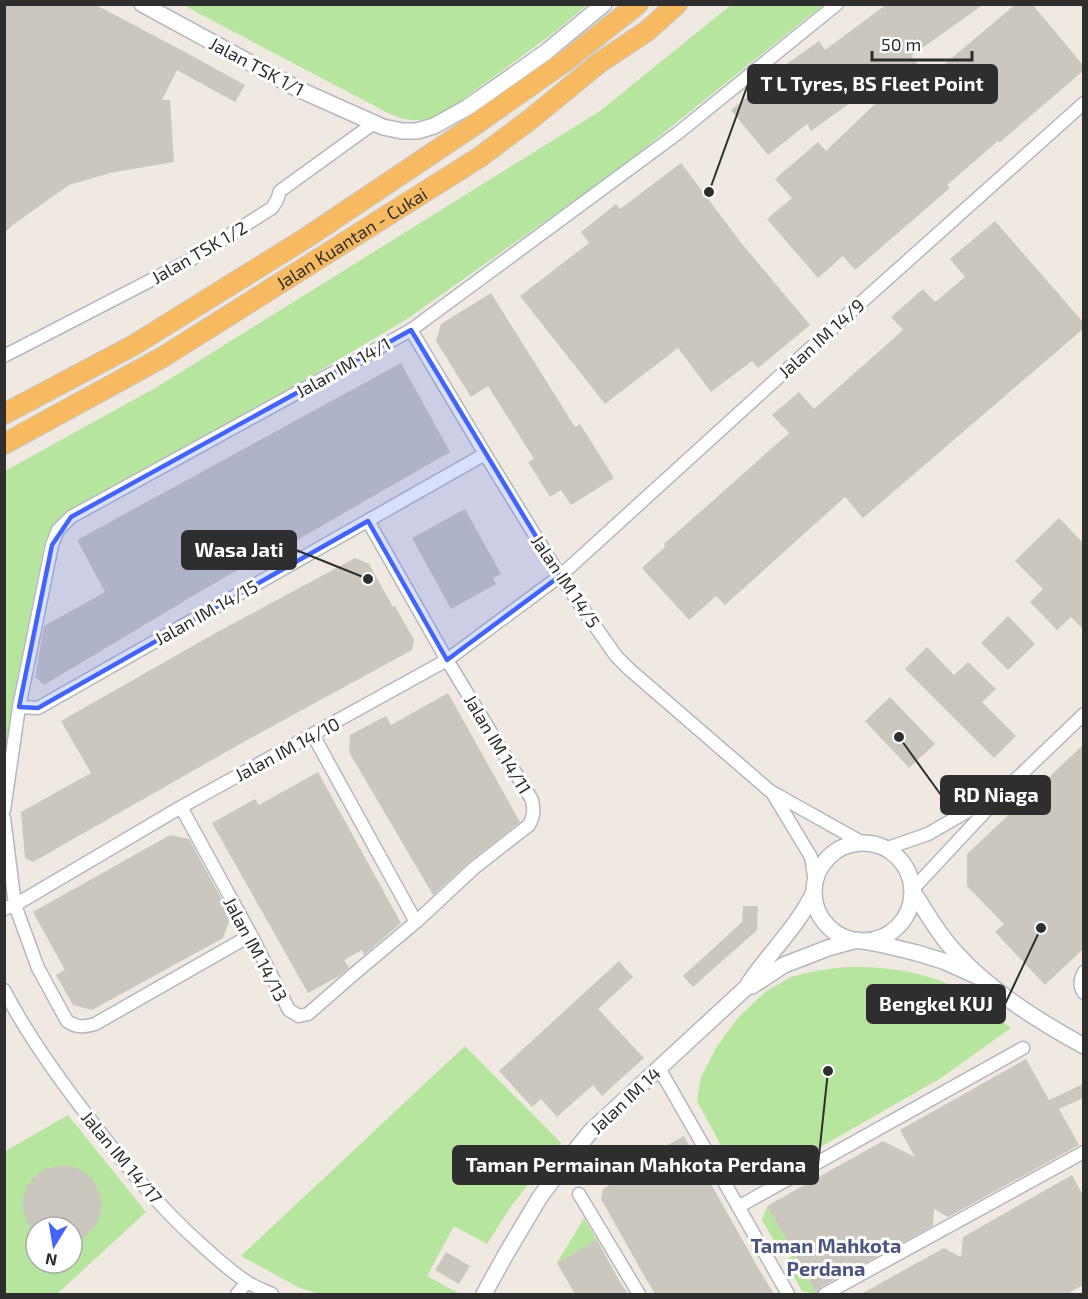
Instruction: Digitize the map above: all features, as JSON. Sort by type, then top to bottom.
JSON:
[{"type":"highway","name":"Jalan Kuantan - Cukai","points":[[4,414],[134,345],[306,238],[530,87],[638,4]]},
{"type":"highway","name":"Jalan Kuantan - Cukai","points":[[4,444],[163,357],[480,157],[599,63],[647,31],[677,4]]},
{"type":"street","name":"Jalan TSK 1/1","points":[[142,4],[298,89],[383,128],[402,131],[417,131],[434,126],[468,107],[546,52],[604,4]]},
{"type":"street","name":"Jalan IM 14/1","points":[[4,810],[19,707],[52,545],[58,531],[71,517],[411,330],[678,133],[837,4]]},
{"type":"street","name":"Jalan IM 14/9","points":[[560,576],[1083,103]]},
{"type":"street","name":"Jalan TSK 1/2","points":[[4,356],[192,259],[272,208],[278,200],[280,191],[375,123]]},
{"type":"street","name":"Jalan IM 14/5","points":[[411,330],[560,576],[616,656],[770,791]]},
{"type":"street","name":"Jalan IM 14/15","points":[[19,707],[38,708],[485,454]]},
{"type":"street","name":"Jalan IM 14/11","points":[[368,520],[447,660],[532,800],[534,809],[530,825],[474,868],[416,922]]},
{"type":"street","name":"Jalan IM 14/10","points":[[10,907],[181,807],[447,660],[560,576]]},
{"type":"street","points":[[912,890],[1010,785],[1083,714]]},
{"type":"street","points":[[313,735],[416,922]]},
{"type":"street","points":[[885,849],[928,834],[1010,785]]},
{"type":"street","points":[[770,791],[863,843],[885,849],[894,855],[908,873],[912,890],[911,902],[900,924],[880,938],[857,940],[810,954],[784,965],[752,986],[749,985],[764,962],[799,919],[824,862],[842,848],[863,843]]},
{"type":"street","points":[[770,791],[811,857],[815,902],[818,912],[830,928],[847,938],[917,953],[981,978]]},
{"type":"street","name":"Jalan IM 14/13","points":[[181,807],[289,1010],[299,1016],[308,1014],[416,922]]},
{"type":"street","points":[[4,818],[10,907],[38,968],[67,1021],[74,1026],[84,1027],[95,1024],[251,935]]},
{"type":"street","points":[[912,890],[941,935],[958,956],[981,978],[1045,1025],[1083,1046]]},
{"type":"street","points":[[1083,972],[1080,985],[1083,993]]},
{"type":"street","name":"Jalan IM 14","points":[[484,1294],[528,1216],[566,1162],[597,1125],[749,985]]},
{"type":"street","name":"Jalan IM 14/17","points":[[4,990],[27,1031],[101,1134],[173,1218],[247,1282],[272,1294]]},
{"type":"street","points":[[738,1207],[1023,1048]]},
{"type":"street","points":[[659,1068],[788,1294]]},
{"type":"street","points":[[825,1294],[1083,1152]]},
{"type":"street","points":[[579,1194],[639,1294]]},
{"type":"street","points":[[237,1294],[247,1282]]},
{"type":"highlighted area","points":[[411,330],[560,576],[447,660],[368,521],[38,708],[19,707],[52,545],[71,517]]},
{"type":"green space","points":[[183,5],[587,5],[552,34],[447,111],[424,120],[411,120],[388,113]]},
{"type":"green space","points":[[731,5],[823,5],[616,171],[407,319],[234,422],[65,513],[53,525],[45,541],[12,704],[5,757],[5,471],[157,387],[600,111]]},
{"type":"green space","points":[[845,967],[894,969],[941,981],[971,996],[1011,1028],[941,1078],[756,1184],[740,1181],[697,1101],[701,1077],[716,1048],[737,1019],[765,992],[791,977]]},
{"type":"green space","points":[[465,1046],[561,1143],[512,1205],[487,1244],[454,1226],[427,1276],[457,1294],[320,1294],[300,1288],[241,1256]]},
{"type":"green space","points":[[68,1115],[146,1212],[84,1269],[84,1215],[24,1215],[24,1275],[78,1275],[57,1294],[5,1294],[4,1152]]},
{"type":"green space","points":[[767,1206],[789,1245],[780,1251],[762,1220]]},
{"type":"green space","points":[[584,1218],[597,1240],[557,1263]]},
{"type":"green space","points":[[794,1255],[817,1294],[802,1291],[785,1260]]},
{"type":"building","points":[[4,4],[94,4],[245,85],[235,102],[177,70],[162,100],[170,100],[174,162],[110,173],[69,185],[4,233]]},
{"type":"building","points":[[887,4],[984,4],[911,56],[929,77],[1016,4],[1032,4],[1083,65],[1083,71],[947,185],[950,188],[855,270],[843,256],[818,278],[767,219],[792,198],[775,179],[818,142],[826,151],[902,78],[896,70],[811,131],[807,124],[768,155],[731,110],[772,77],[771,75],[819,41],[825,50]]},
{"type":"building","points":[[681,163],[742,244],[810,325],[758,368],[752,361],[711,392],[678,348],[605,404],[520,296],[589,243],[581,232],[616,204],[620,209]]},
{"type":"building","points":[[995,221],[1083,322],[1083,329],[863,518],[845,497],[725,605],[716,596],[689,620],[642,568],[665,547],[664,544],[789,433],[772,415],[799,392],[814,409],[903,330],[891,317],[923,289],[935,302],[965,277],[950,259]]},
{"type":"building","points":[[491,293],[575,427],[580,424],[614,478],[571,505],[561,490],[550,497],[528,462],[534,459],[488,386],[471,397],[436,341],[441,324]]},
{"type":"building","points":[[401,363],[450,452],[273,554],[271,551],[196,594],[44,685],[35,677],[44,626],[105,592],[77,540]]},
{"type":"building","points":[[465,509],[501,574],[493,578],[496,584],[451,609],[412,538]]},
{"type":"building","points":[[1059,518],[1083,543],[1083,629],[1071,617],[1057,630],[1030,602],[1043,589],[1015,561]]},
{"type":"building","points":[[355,558],[369,564],[414,640],[412,650],[240,744],[33,862],[25,858],[21,812],[91,773],[61,721],[219,631]]},
{"type":"building","points":[[1008,616],[1035,644],[1008,670],[981,643]]},
{"type":"building","points":[[927,647],[954,675],[968,662],[996,689],[982,702],[1016,736],[994,758],[905,669]]},
{"type":"building","points":[[448,693],[520,822],[469,862],[433,895],[349,752],[350,735],[386,716],[391,725]]},
{"type":"building","points":[[890,697],[935,744],[909,768],[865,721]]},
{"type":"building","points":[[1083,745],[1083,949],[1045,985],[995,932],[1004,924],[967,886],[967,854]]},
{"type":"building","points":[[318,772],[401,923],[364,955],[362,950],[344,960],[349,968],[339,976],[308,993],[212,823],[255,799],[259,805]]},
{"type":"building","points":[[170,835],[189,839],[231,916],[223,938],[92,1010],[73,1005],[56,975],[65,970],[33,912]]},
{"type":"building","points":[[743,906],[758,906],[757,930],[693,987],[683,976],[742,922]]},
{"type":"building","points":[[619,961],[633,977],[598,1009],[644,1058],[602,1096],[593,1085],[557,1117],[541,1099],[532,1107],[499,1071]]},
{"type":"building","points":[[1026,1059],[1049,1100],[1083,1084],[1083,1098],[1059,1109],[1079,1145],[948,1217],[934,1209],[933,1226],[821,1287],[817,1294],[767,1206],[883,1141],[915,1157],[900,1130]]},
{"type":"building","points":[[684,1136],[774,1294],[655,1294],[646,1279],[601,1199],[603,1189],[647,1163],[644,1158]]},
{"type":"building","points":[[71,1166],[83,1171],[93,1180],[102,1205],[99,1219],[84,1237],[84,1215],[25,1215],[23,1198],[27,1186],[45,1169]]},
{"type":"building","points":[[1072,1175],[1083,1195],[1083,1285],[1067,1294],[861,1294],[944,1248],[961,1257],[963,1237]]},
{"type":"building","points":[[597,1240],[628,1294],[575,1294],[557,1263]]},
{"type":"building","points":[[446,1252],[470,1266],[459,1284],[435,1270]]},
{"type":"place","name":"T L Tyres, BS Fleet Point","points":[[709,192]]},
{"type":"place","name":"Wasa Jati","points":[[368,579]]},
{"type":"place","name":"RD Niaga","points":[[899,737]]},
{"type":"place","name":"Bengkel KUJ","points":[[1041,928]]},
{"type":"place","name":"Taman Permainan Mahkota Perdana","points":[[828,1071]]},
{"type":"district","name":"Taman Mahkota Perdana","points":[[826,1256]]}]
